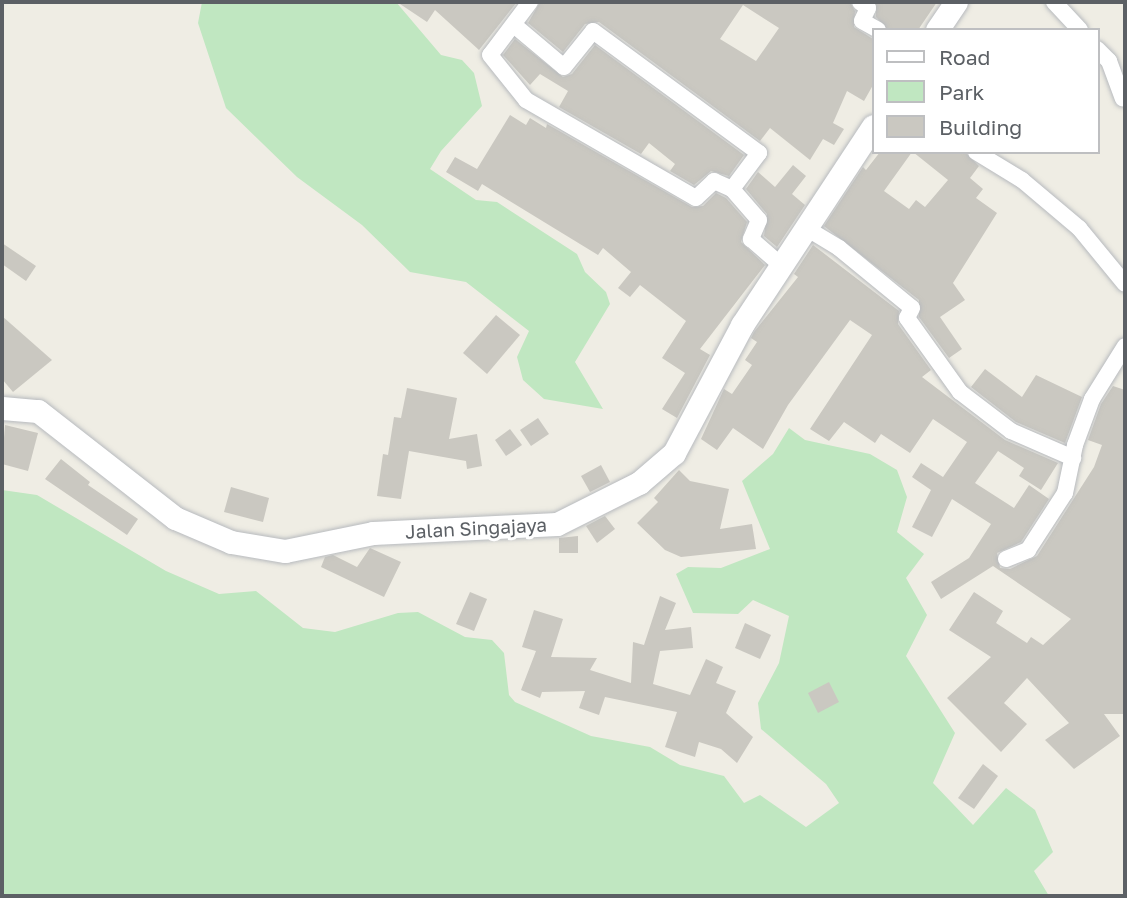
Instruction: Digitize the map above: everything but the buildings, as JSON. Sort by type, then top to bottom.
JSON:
[{"type":"street","points":[[530,2],[490,55],[526,100],[696,198],[714,181],[732,189],[759,220],[751,239],[780,264]]},
{"type":"street","points":[[860,2],[868,8],[862,21],[874,28]]},
{"type":"street","points":[[938,28],[956,2]]},
{"type":"street","points":[[1054,2],[1078,28]]},
{"type":"street","points":[[514,25],[564,67],[593,31],[651,78],[759,153],[732,189]]},
{"type":"street","points":[[1099,51],[1109,61],[1123,99]]},
{"type":"street","name":"Jalan Singajaya","points":[[2,408],[38,411],[192,528],[230,542],[285,551],[373,533],[547,527],[584,514],[665,463],[683,440],[742,325],[872,128]]},
{"type":"street","points":[[979,154],[1023,180],[1079,228],[1125,284]]},
{"type":"street","points":[[806,228],[839,248],[912,308],[907,318],[960,392],[1011,431],[1073,458]]},
{"type":"street","points":[[1006,559],[1029,548],[1065,493],[1092,399],[1125,346]]},
{"type":"green space","points":[[202,2],[396,2],[441,55],[462,60],[474,73],[482,106],[441,151],[430,169],[476,200],[497,202],[577,254],[585,272],[606,292],[610,304],[575,362],[603,409],[544,399],[523,380],[517,357],[529,331],[466,282],[410,272],[362,225],[297,177],[226,108],[198,23]]},
{"type":"green space","points":[[789,428],[805,440],[870,454],[897,470],[907,497],[897,532],[924,554],[906,578],[927,615],[906,656],[955,733],[933,783],[973,825],[1006,788],[1035,810],[1053,852],[1034,871],[1049,896],[2,896],[2,490],[37,495],[166,571],[219,594],[256,591],[303,628],[335,632],[398,613],[418,612],[465,637],[492,640],[504,653],[509,695],[515,702],[591,736],[650,747],[680,765],[724,776],[744,803],[760,795],[806,827],[839,803],[826,784],[761,729],[758,703],[779,663],[789,616],[753,600],[738,614],[693,613],[676,574],[688,567],[721,568],[770,549],[742,481],[773,454]]}]
